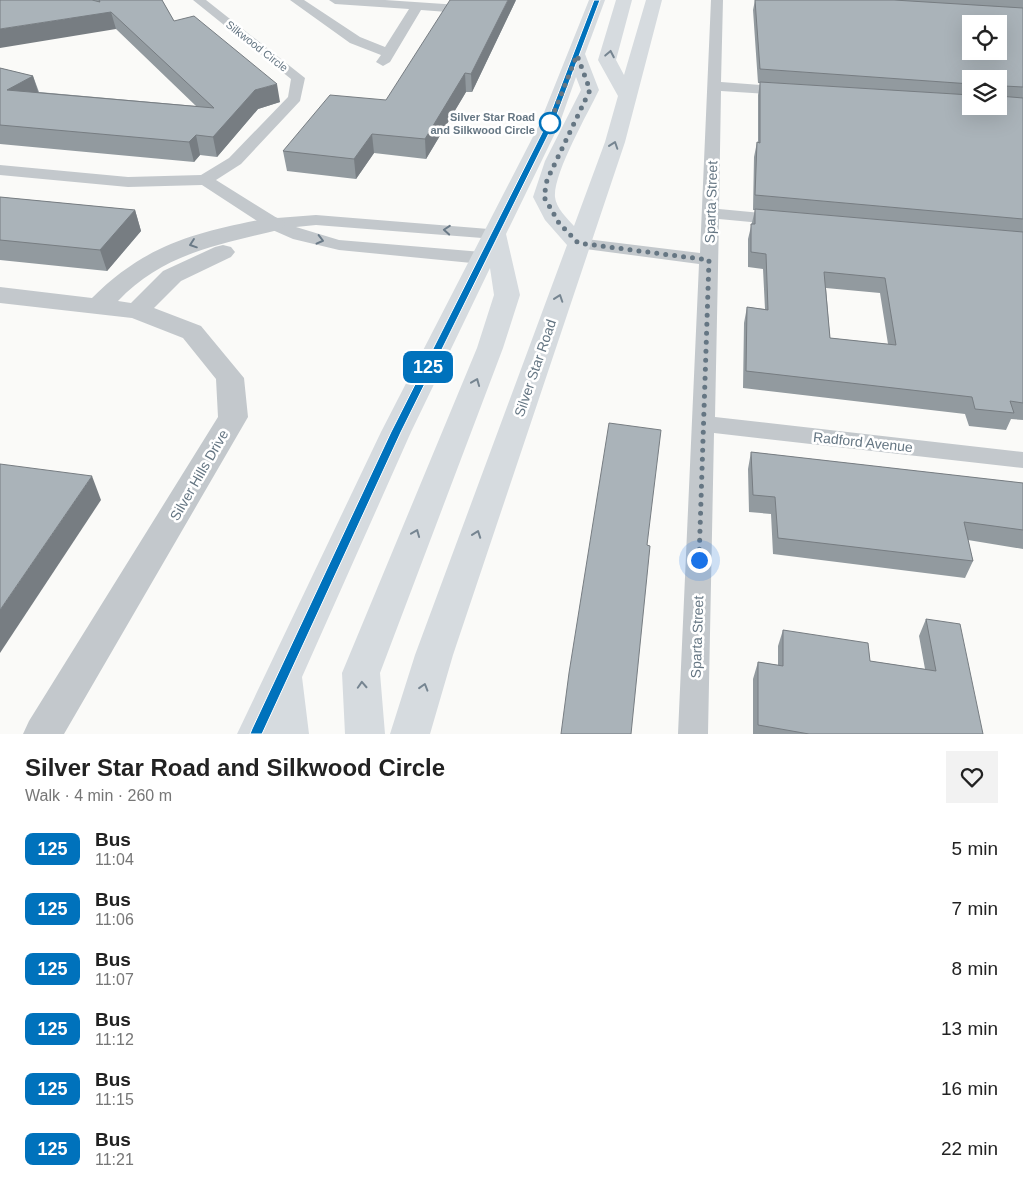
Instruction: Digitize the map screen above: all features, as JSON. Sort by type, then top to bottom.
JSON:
[{"type":"main road","points":[[257,734],[396,432],[549,125],[597,0]]},
{"type":"main road","points":[[624,0],[607,60],[628,97]]},
{"type":"main road","name":"Silver Star Road","points":[[410,734],[434,655],[615,142],[654,0]]},
{"type":"main road","points":[[577,55],[590,90],[547,180],[544,197],[559,223],[578,243]]},
{"type":"main road","points":[[365,734],[361,673],[490,348],[507,295],[489,246]]},
{"type":"main road","points":[[283,674],[289,734]]},
{"type":"street","points":[[99,306],[127,278],[166,254],[234,232],[274,224]]},
{"type":"street","points":[[137,311],[172,276],[201,260],[246,242],[274,224]]},
{"type":"street","name":"Silver Hills Drive","points":[[0,295],[137,311],[192,332],[230,378],[233,417],[43,734]]},
{"type":"lane","name":"Silkwood Circle","points":[[199,0],[298,78],[295,98],[235,161],[206,180]]},
{"type":"lane","points":[[296,0],[347,35],[386,57],[418,6]]},
{"type":"lane","points":[[335,0],[483,10]]},
{"type":"lane","name":"Sparta Street","points":[[693,734],[717,0]]},
{"type":"lane","points":[[714,86],[803,92]]},
{"type":"lane","points":[[0,170],[128,182],[206,180],[274,224],[299,235],[339,245],[489,246]]},
{"type":"lane","points":[[710,213],[798,221]]},
{"type":"lane","points":[[274,224],[316,220],[489,246]]},
{"type":"lane","points":[[578,243],[709,260]]},
{"type":"lane","name":"Radford Avenue","points":[[704,424],[1023,460]]},
{"type":"building","points":[[0,0],[92,0],[100,2],[99,0],[162,0],[174,21],[194,16],[277,84],[255,90],[213,137],[196,135],[189,142],[0,125],[0,68],[33,76],[7,90],[214,108],[111,12],[0,29]]},
{"type":"building","points":[[450,0],[508,0],[471,74],[465,73],[425,139],[372,134],[354,159],[283,151],[330,95],[386,100]]},
{"type":"building","points":[[755,0],[894,0],[1023,8],[1023,87],[1007,86],[1007,70],[962,70],[962,83],[760,69]]},
{"type":"building","points":[[760,82],[962,94],[962,115],[1007,115],[1007,97],[1023,98],[1023,219],[755,195],[757,142],[760,143]]},
{"type":"building","points":[[0,197],[135,210],[100,250],[0,240]]},
{"type":"building","points":[[755,209],[1023,232],[1023,403],[1010,401],[1014,413],[975,409],[972,397],[746,371],[747,307],[768,310],[766,254],[751,252],[751,224],[755,224]],"holes":[[[824,272],[885,278],[896,345],[830,338]]]},
{"type":"building","points":[[609,423],[661,430],[647,545],[650,546],[631,734],[561,734],[569,673]]},
{"type":"building","points":[[751,452],[1023,483],[1023,530],[964,522],[973,561],[778,538],[775,497],[753,495]]},
{"type":"building","points":[[0,464],[92,476],[0,610]]},
{"type":"building","points":[[926,619],[960,624],[983,734],[809,734],[758,725],[758,662],[783,666],[783,630],[868,643],[870,661],[936,671]]},
{"type":"bus line","name":"125","points":[[257,734],[396,432],[549,125],[597,0]]},
{"type":"place","name":"Silver Star Road and Silkwood Circle","points":[[550,123]]},
{"type":"route","points":[[550,123],[549,125],[577,55],[590,90],[547,180],[544,197],[559,223],[578,243],[709,260],[699,560]]}]
